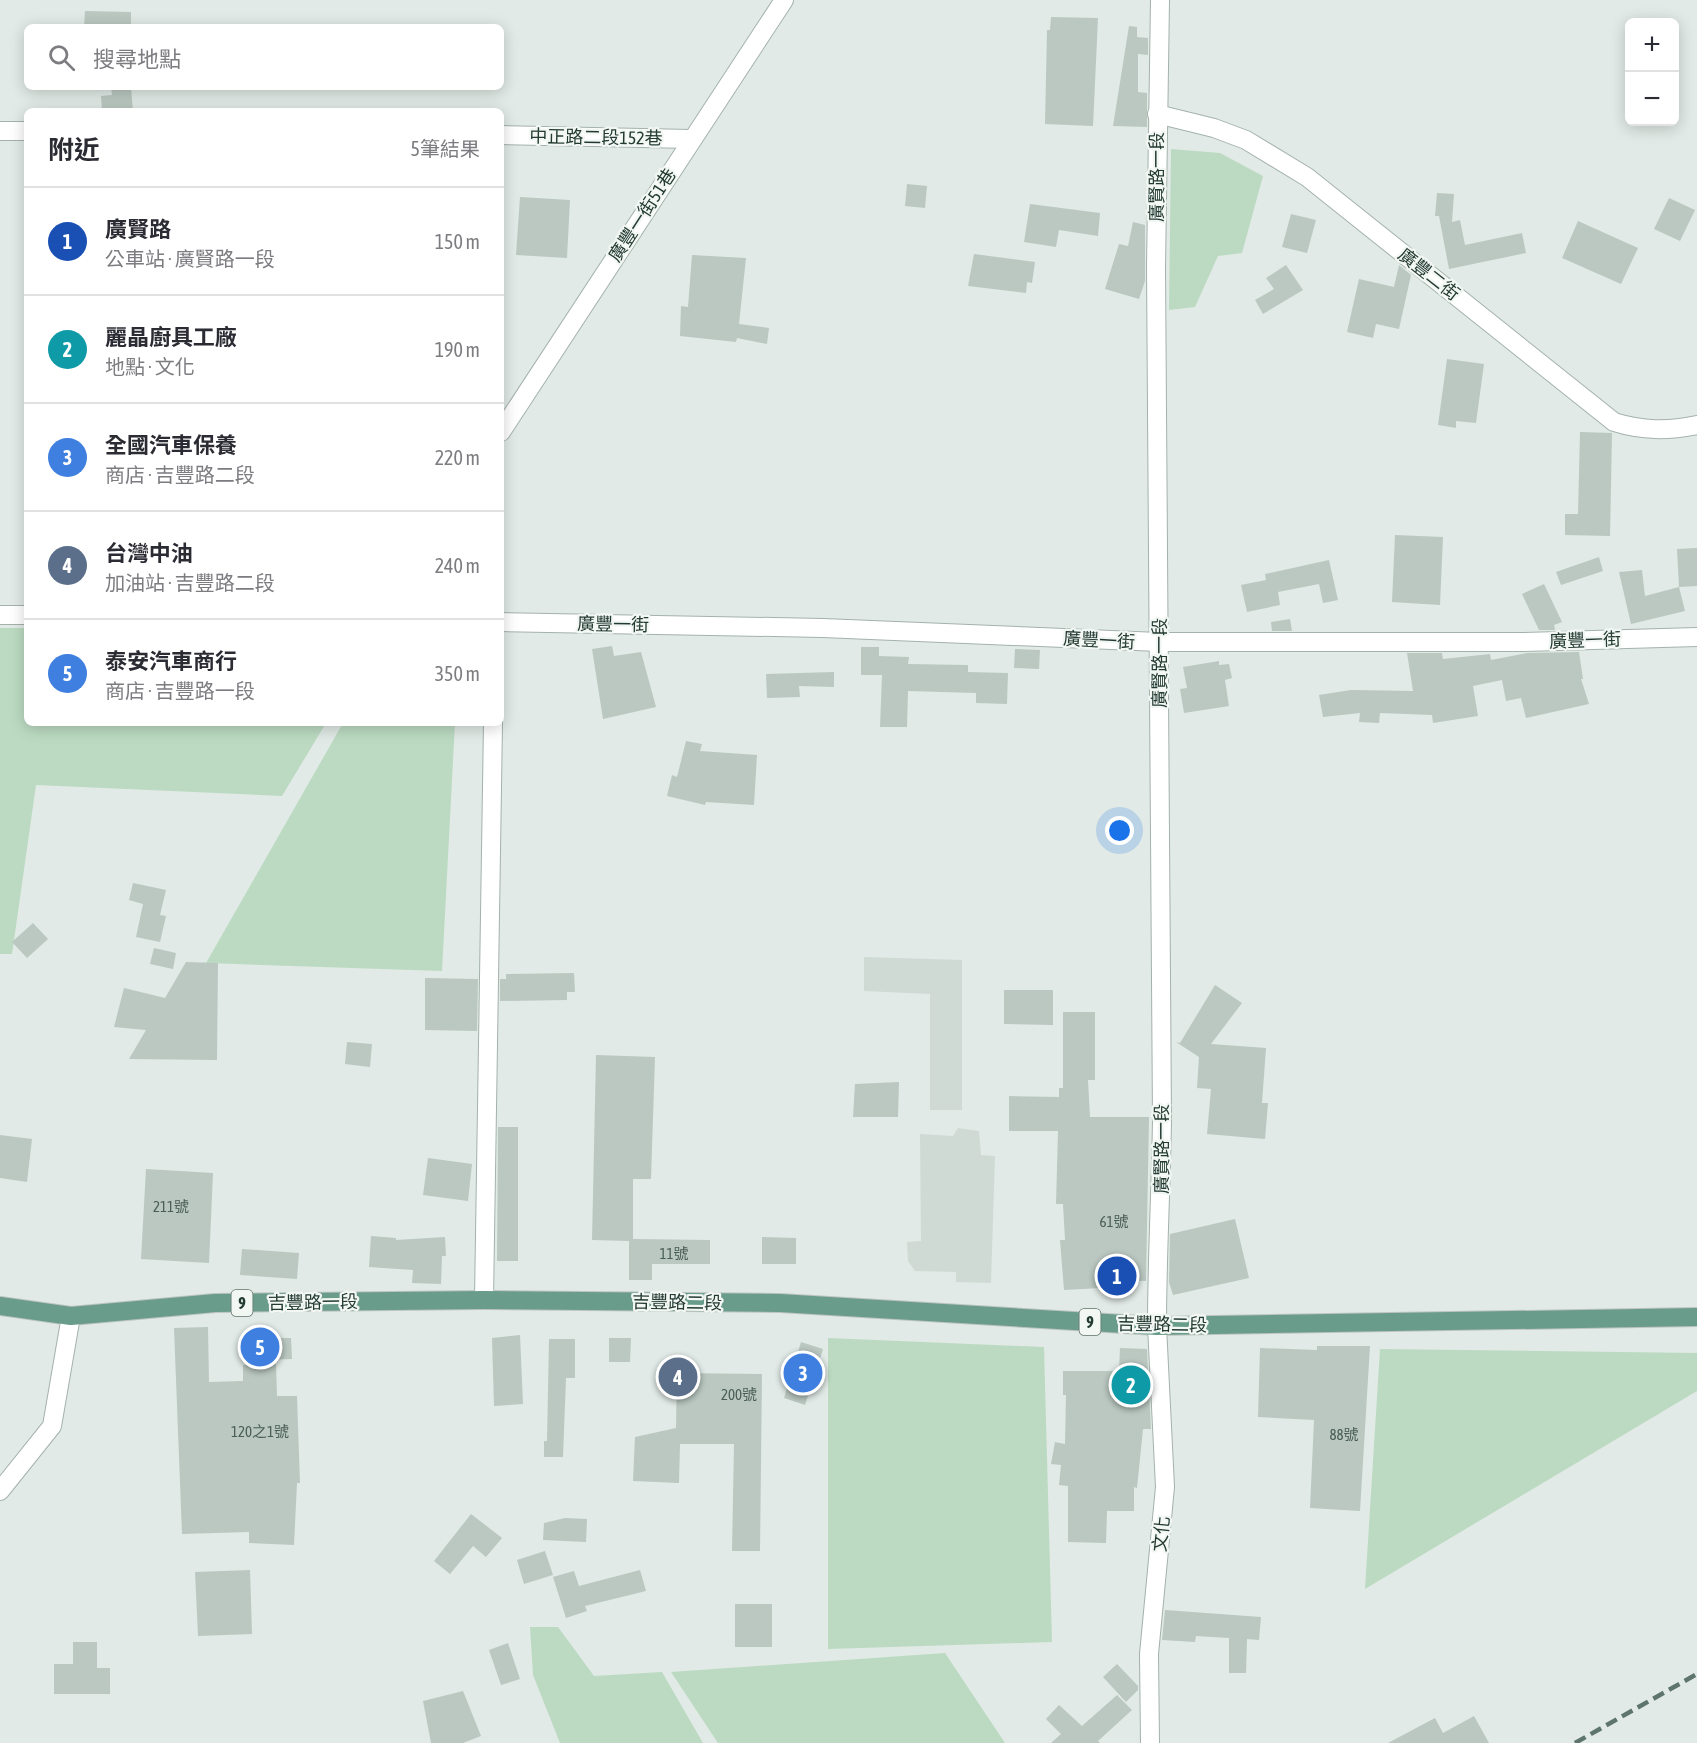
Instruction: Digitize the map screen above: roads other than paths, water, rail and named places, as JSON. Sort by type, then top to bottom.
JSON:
[{"type":"main road","name":"吉豐路二段","points":[[484,1300],[780,1304],[1156,1326],[1697,1317]]},
{"type":"main road","name":"吉豐路一段","points":[[0,1306],[71,1316],[215,1303],[484,1300]]},
{"type":"street","name":"廣豐一街51巷","points":[[504,427],[784,0]]},
{"type":"street","name":"廣賢路一段","points":[[1156,1326],[1157,1231],[1161,1208],[1157,114],[1160,0]]},
{"type":"street","name":"廣豐二街","points":[[1157,114],[1214,128],[1246,140],[1307,177],[1614,422],[1632,427],[1671,431],[1697,425]]},
{"type":"street","points":[[0,131],[24,130]]},
{"type":"street","name":"中正路二段152巷","points":[[504,135],[691,139]]},
{"type":"street","points":[[0,615],[24,615]]},
{"type":"street","name":"廣豐一街","points":[[504,622],[823,628],[1159,642],[1512,642],[1697,637]]},
{"type":"street","points":[[484,1300],[493,726]]},
{"type":"street","points":[[0,1491],[52,1425],[71,1316]]},
{"type":"street","name":"文化","points":[[1150,1743],[1149,1654],[1166,1487],[1156,1326]]},
{"type":"railway","points":[[1575,1743],[1697,1674]]},
{"type":"place","name":"廣賢路","points":[[1117,1276]]},
{"type":"place","name":"泰安汽車商行","points":[[260,1347]]},
{"type":"place","name":"全國汽車保養","points":[[803,1373]]},
{"type":"place","name":"台灣中油","points":[[678,1377]]},
{"type":"place","name":"麗晶廚具工廠","points":[[1131,1385]]}]
